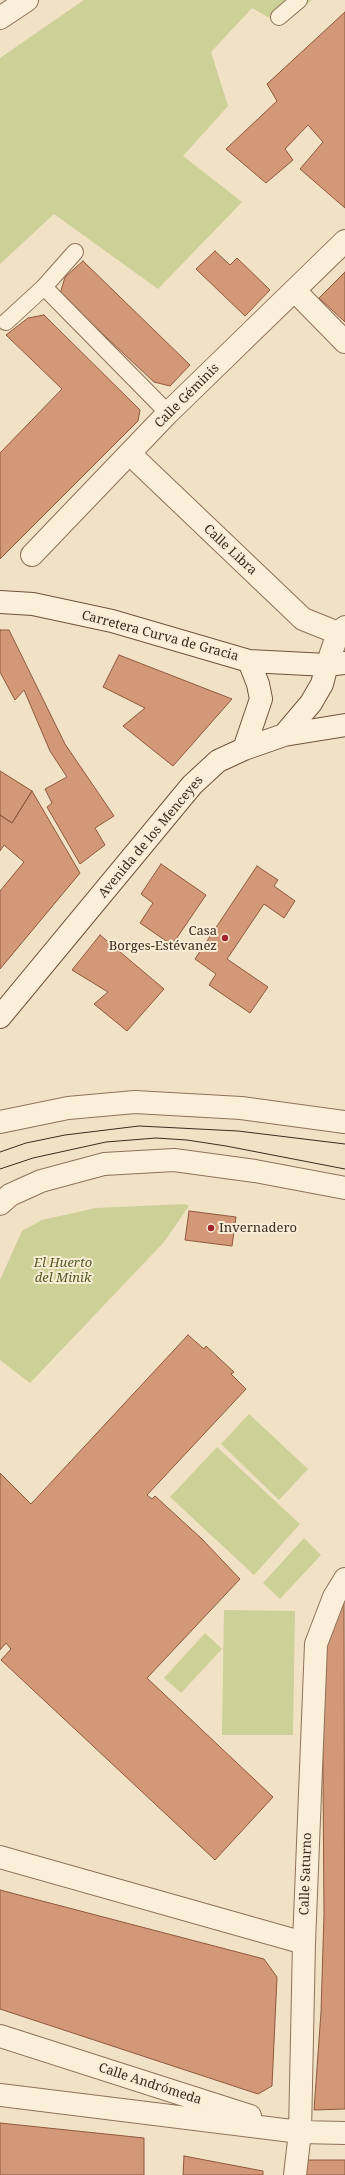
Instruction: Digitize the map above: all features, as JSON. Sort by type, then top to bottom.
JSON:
[{"type":"street","points":[[0,18],[27,0]]},
{"type":"street","name":"Calle Géminis","points":[[32,555],[168,413],[345,241]]},
{"type":"street","points":[[295,291],[345,342]]},
{"type":"street","name":"Calle Libra","points":[[130,454],[303,619],[342,630]]},
{"type":"street","name":"Carretera Curva de Gracia","points":[[0,602],[32,604],[112,620],[249,661]]},
{"type":"street","points":[[284,735],[312,703],[322,684],[336,664],[342,630]]},
{"type":"street","points":[[244,749],[261,699],[258,684],[249,661],[336,664]]},
{"type":"street","name":"Avenida de los Menceyes","points":[[0,1018],[192,785],[218,761],[244,749],[284,735],[345,725]]},
{"type":"street","points":[[0,1122],[68,1108],[135,1102],[241,1108],[345,1122]]},
{"type":"street","points":[[0,1204],[10,1195],[41,1181],[104,1164],[174,1160],[255,1172],[345,1188]]},
{"type":"street","name":"Calle Saturno","points":[[295,2175],[300,2132],[304,1943],[316,1644],[334,1598],[345,1579]]},
{"type":"street","points":[[0,1857],[304,1943]]},
{"type":"street","name":"Calle Andrómeda","points":[[0,2036],[300,2132]]},
{"type":"street","name":"Calle Andrómeda","points":[[0,2095],[300,2132],[345,2133]]},
{"type":"lane","points":[[279,17],[299,0]]},
{"type":"lane","points":[[6,322],[44,287],[75,252]]},
{"type":"lane","points":[[44,287],[168,413]]},
{"type":"green space","points":[[84,0],[312,0],[282,25],[252,8],[211,52],[228,106],[183,156],[242,202],[158,289],[54,214],[0,264],[0,58]]},
{"type":"green space","name":"El Huerto del Minik","points":[[185,1204],[189,1206],[164,1242],[30,1383],[0,1360],[0,1280],[22,1231],[42,1220],[96,1208]]},
{"type":"green space","points":[[249,1414],[308,1469],[279,1500],[221,1444]]},
{"type":"green space","points":[[217,1447],[300,1524],[254,1575],[170,1497]]},
{"type":"green space","points":[[304,1538],[321,1555],[280,1599],[263,1583]]},
{"type":"green space","points":[[224,1610],[295,1611],[293,1735],[222,1735]]},
{"type":"green space","points":[[205,1633],[222,1649],[181,1693],[164,1678]]},
{"type":"building","points":[[345,12],[345,208],[300,169],[323,142],[308,125],[285,149],[293,160],[266,183],[226,149],[277,101],[267,84]]},
{"type":"building","points":[[215,251],[230,265],[237,258],[270,290],[245,316],[196,269]]},
{"type":"building","points":[[83,261],[190,365],[170,386],[154,382],[60,294],[65,277]]},
{"type":"building","points":[[345,272],[345,322],[319,298]]},
{"type":"building","points":[[44,315],[140,410],[138,421],[0,559],[0,453],[62,389],[6,335],[28,318]]},
{"type":"building","points":[[0,630],[9,630],[65,744],[114,816],[95,828],[105,845],[80,864],[47,807],[52,803],[45,789],[67,777],[50,751],[24,690],[15,700],[0,672]]},
{"type":"building","points":[[119,655],[232,699],[173,766],[123,726],[145,708],[103,687]]},
{"type":"building","points":[[0,771],[32,791],[12,823],[0,815]]},
{"type":"building","points":[[32,791],[80,873],[0,969],[0,891],[24,862],[4,845],[0,851],[0,815],[12,823]]},
{"type":"building","points":[[161,864],[206,895],[172,945],[140,923],[153,903],[141,894]]},
{"type":"building","name":"Casa Borges-Estévanez","points":[[257,866],[278,880],[274,886],[295,901],[284,918],[264,904],[227,959],[268,987],[250,1013],[209,985],[216,974],[195,959]]},
{"type":"building","points":[[100,935],[164,989],[127,1031],[94,1004],[108,992],[72,970]]},
{"type":"building","name":"Invernadero","points":[[189,1211],[236,1217],[232,1246],[185,1240]]},
{"type":"building","points":[[188,1335],[204,1349],[206,1346],[234,1372],[231,1374],[246,1389],[147,1495],[152,1499],[155,1496],[202,1539],[240,1579],[147,1678],[273,1797],[215,1860],[1,1660],[11,1649],[6,1643],[0,1650],[0,1473],[31,1504]]},
{"type":"building","points":[[344,1603],[345,2109],[314,2110],[321,2012],[324,1914],[322,1635],[330,1613]]},
{"type":"building","points":[[0,1890],[264,1959],[277,1977],[272,2086],[258,2094],[0,2009]]},
{"type":"building","points":[[0,2123],[144,2138],[144,2175],[0,2175]]},
{"type":"building","points":[[184,2156],[263,2171],[263,2175],[183,2175]]},
{"type":"building","points":[[304,2160],[345,2160],[345,2175],[303,2175]]},
{"type":"tram line","points":[[0,1152],[26,1143],[65,1135],[139,1126],[238,1131],[345,1144]]},
{"type":"tram line","points":[[0,1169],[33,1158],[106,1142],[156,1138],[187,1140],[226,1146],[345,1169]]},
{"type":"place","name":"Casa Borges-Estévanez","points":[[225,938]]},
{"type":"place","name":"Invernadero","points":[[211,1228]]}]
